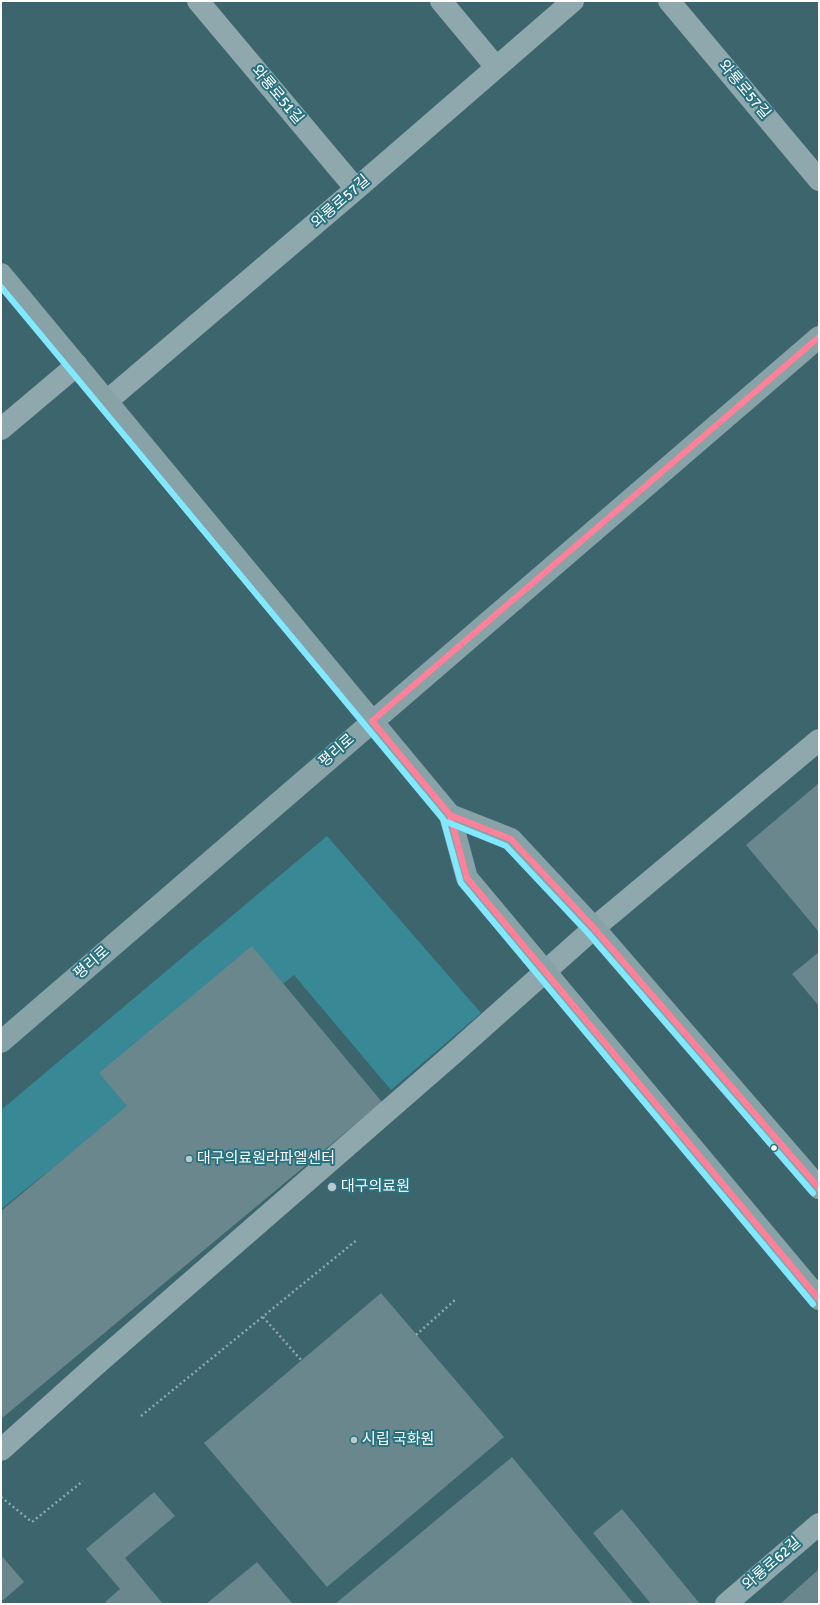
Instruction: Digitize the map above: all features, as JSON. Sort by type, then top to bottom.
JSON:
[{"type":"main road","points":[[1,274],[450,815],[467,878],[819,1299]]},
{"type":"main road","name":"평리로","points":[[1,1042],[372,720],[819,337]]},
{"type":"main road","points":[[450,815],[511,838],[594,928],[819,1188]]},
{"type":"street","name":"와룡로51길","points":[[198,1],[356,189]]},
{"type":"street","points":[[442,1],[496,67]]},
{"type":"street","name":"와룡로57길","points":[[107,401],[356,189],[573,1]]},
{"type":"street","name":"와룡로57길","points":[[669,1],[819,180]]},
{"type":"street","points":[[1,429],[77,365]]},
{"type":"street","points":[[1,1450],[98,1363],[454,1053],[544,970],[819,740]]},
{"type":"street","name":"와룡로62길","points":[[726,1604],[819,1524]]},
{"type":"path","points":[[141,1416],[358,1239]]},
{"type":"path","points":[[416,1335],[455,1300]]},
{"type":"path","points":[[263,1317],[302,1361]]},
{"type":"path","points":[[1,1497],[32,1522],[83,1481]]},
{"type":"shaded area","points":[[327,836],[481,1013],[391,1090],[294,975],[1,1209],[1,1110]]},
{"type":"building","points":[[819,783],[819,932],[746,845]]},
{"type":"building","name":"대구의료원라파엘센터","points":[[252,946],[382,1102],[1,1419],[1,1211],[127,1106],[99,1073]]},
{"type":"building","points":[[819,952],[819,1006],[792,974]]},
{"type":"building","name":"시립 국화원","points":[[381,1293],[504,1437],[327,1587],[204,1443]]},
{"type":"building","points":[[512,1457],[634,1604],[335,1604]]},
{"type":"building","points":[[154,1492],[175,1516],[125,1558],[163,1604],[107,1604],[105,1602],[120,1589],[86,1549]]},
{"type":"building","points":[[622,1509],[700,1604],[651,1604],[593,1533]]},
{"type":"building","points":[[1,1555],[24,1582],[1,1602]]},
{"type":"building","points":[[257,1562],[292,1603],[206,1604]]},
{"type":"building","points":[[819,1569],[819,1604],[780,1604]]},
{"type":"transit line","points":[[1,287],[443,819],[461,883],[813,1304]]},
{"type":"transit line","points":[[819,337],[372,721],[450,815],[467,878],[819,1299]]},
{"type":"transit line","points":[[450,815],[511,839],[594,928],[819,1188]]},
{"type":"transit line","points":[[447,822],[506,846],[588,933],[813,1193]]},
{"type":"place","name":"대구의료원라파엘센터","points":[[189,1159]]},
{"type":"place","name":"대구의료원","points":[[332,1187]]},
{"type":"place","name":"시립 국화원","points":[[354,1440]]}]
